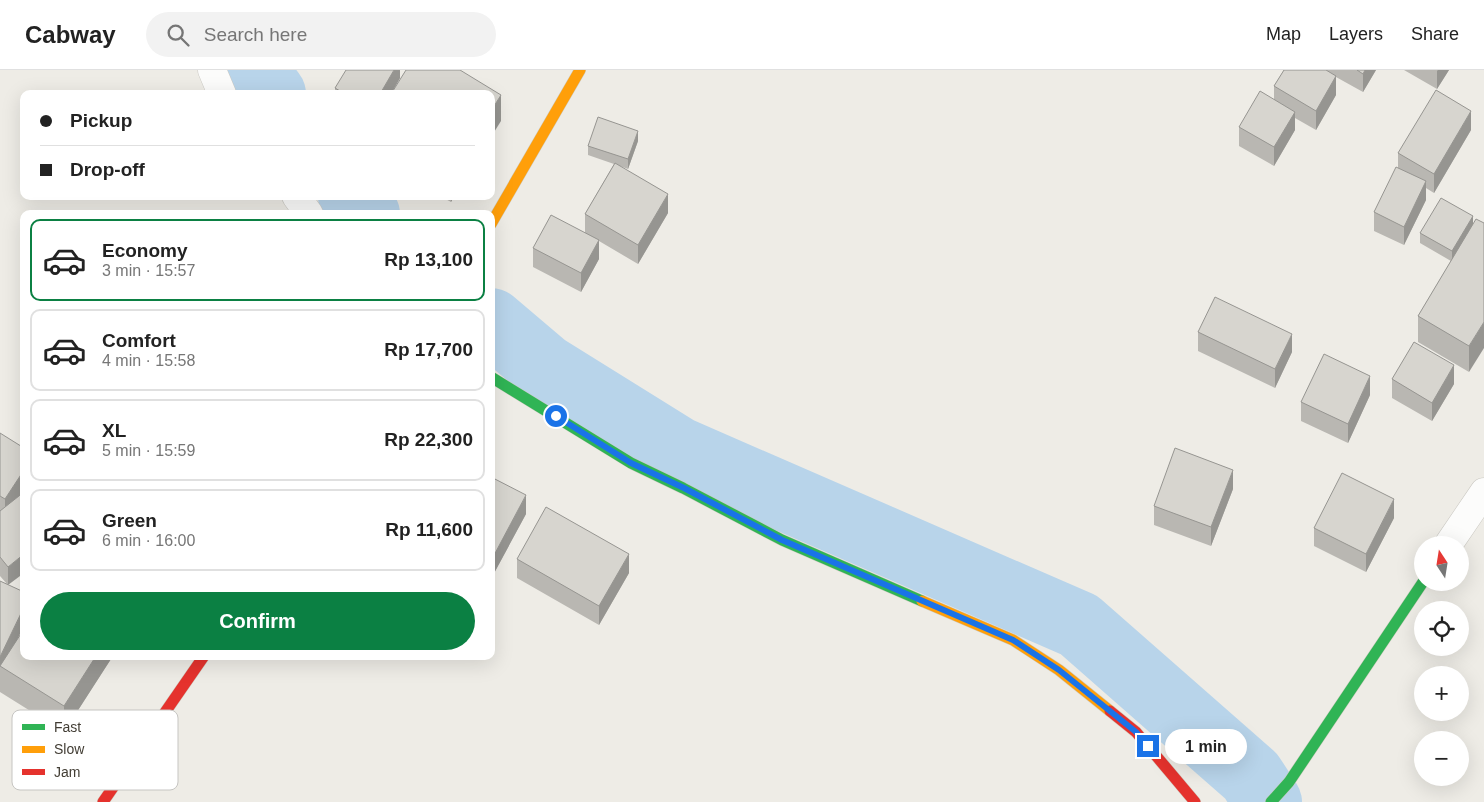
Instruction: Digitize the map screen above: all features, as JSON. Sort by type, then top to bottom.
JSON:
[{"type":"main road","points":[[495,217],[580,70]]},
{"type":"main road","points":[[495,379],[631,463],[684,488],[782,540],[1013,640],[1059,670],[1136,732],[1195,802]]},
{"type":"main road","points":[[1271,802],[1289,782],[1417,591]]},
{"type":"main road","points":[[167,710],[201,660]]},
{"type":"main road","points":[[103,802],[111,790]]},
{"type":"street","points":[[212,70],[220,90]]},
{"type":"street","points":[[1454,536],[1484,492]]},
{"type":"building","points":[[346,70],[394,70],[382,90],[338,90],[335,88]]},
{"type":"building","points":[[406,70],[460,70],[493,90],[394,90]]},
{"type":"building","points":[[1284,70],[1326,70],[1336,76],[1316,111],[1274,86]]},
{"type":"building","points":[[1357,70],[1365,70],[1363,74]]},
{"type":"building","points":[[1436,90],[1471,111],[1434,174],[1398,153]]},
{"type":"building","points":[[495,91],[501,95],[495,105]]},
{"type":"building","points":[[1260,91],[1295,112],[1274,147],[1239,127]]},
{"type":"building","points":[[598,117],[638,131],[628,159],[588,146]]},
{"type":"building","points":[[615,163],[668,194],[638,245],[585,214]]},
{"type":"building","points":[[1396,167],[1426,181],[1404,227],[1374,212]]},
{"type":"building","points":[[1441,198],[1473,216],[1452,251],[1420,233]]},
{"type":"building","points":[[551,215],[599,240],[581,273],[533,248]]},
{"type":"building","points":[[1476,219],[1484,223],[1484,322],[1469,346],[1418,316]]},
{"type":"building","points":[[1215,297],[1292,334],[1275,369],[1198,332]]},
{"type":"building","points":[[1414,342],[1454,365],[1432,403],[1392,379]]},
{"type":"building","points":[[1324,354],[1370,376],[1348,424],[1301,402]]},
{"type":"building","points":[[0,433],[20,446],[20,476],[5,499],[0,496]]},
{"type":"building","points":[[1175,448],[1233,470],[1211,527],[1154,506]]},
{"type":"building","points":[[1342,473],[1394,499],[1366,554],[1314,528]]},
{"type":"building","points":[[495,479],[526,495],[495,553]]},
{"type":"building","points":[[20,495],[20,557],[8,567],[0,557],[0,511]]},
{"type":"building","points":[[546,507],[629,554],[599,606],[517,559]]},
{"type":"building","points":[[0,581],[20,590],[20,615],[0,657]]},
{"type":"building","points":[[20,635],[20,660],[93,660],[64,706],[0,666]]},
{"type":"waterway","points":[[253,70],[269,90]]},
{"type":"waterway","points":[[355,200],[363,210]]},
{"type":"waterway","points":[[495,325],[544,367],[679,451],[1079,625],[1251,776],[1268,802]]},
{"type":"traffic: fast","points":[[495,379],[631,463],[782,540],[922,601]]},
{"type":"traffic: fast","points":[[1271,802],[1289,782],[1417,591]]},
{"type":"traffic: slow","points":[[495,217],[580,70]]},
{"type":"traffic: slow","points":[[922,601],[1013,640],[1059,670],[1110,711]]},
{"type":"traffic: jam","points":[[167,710],[201,660]]},
{"type":"traffic: jam","points":[[1110,711],[1136,732],[1195,802]]},
{"type":"traffic: jam","points":[[103,802],[111,790]]},
{"type":"route","points":[[556,416],[631,463],[740,516],[782,540],[1013,640],[1059,670],[1136,732],[1148,746]]}]
